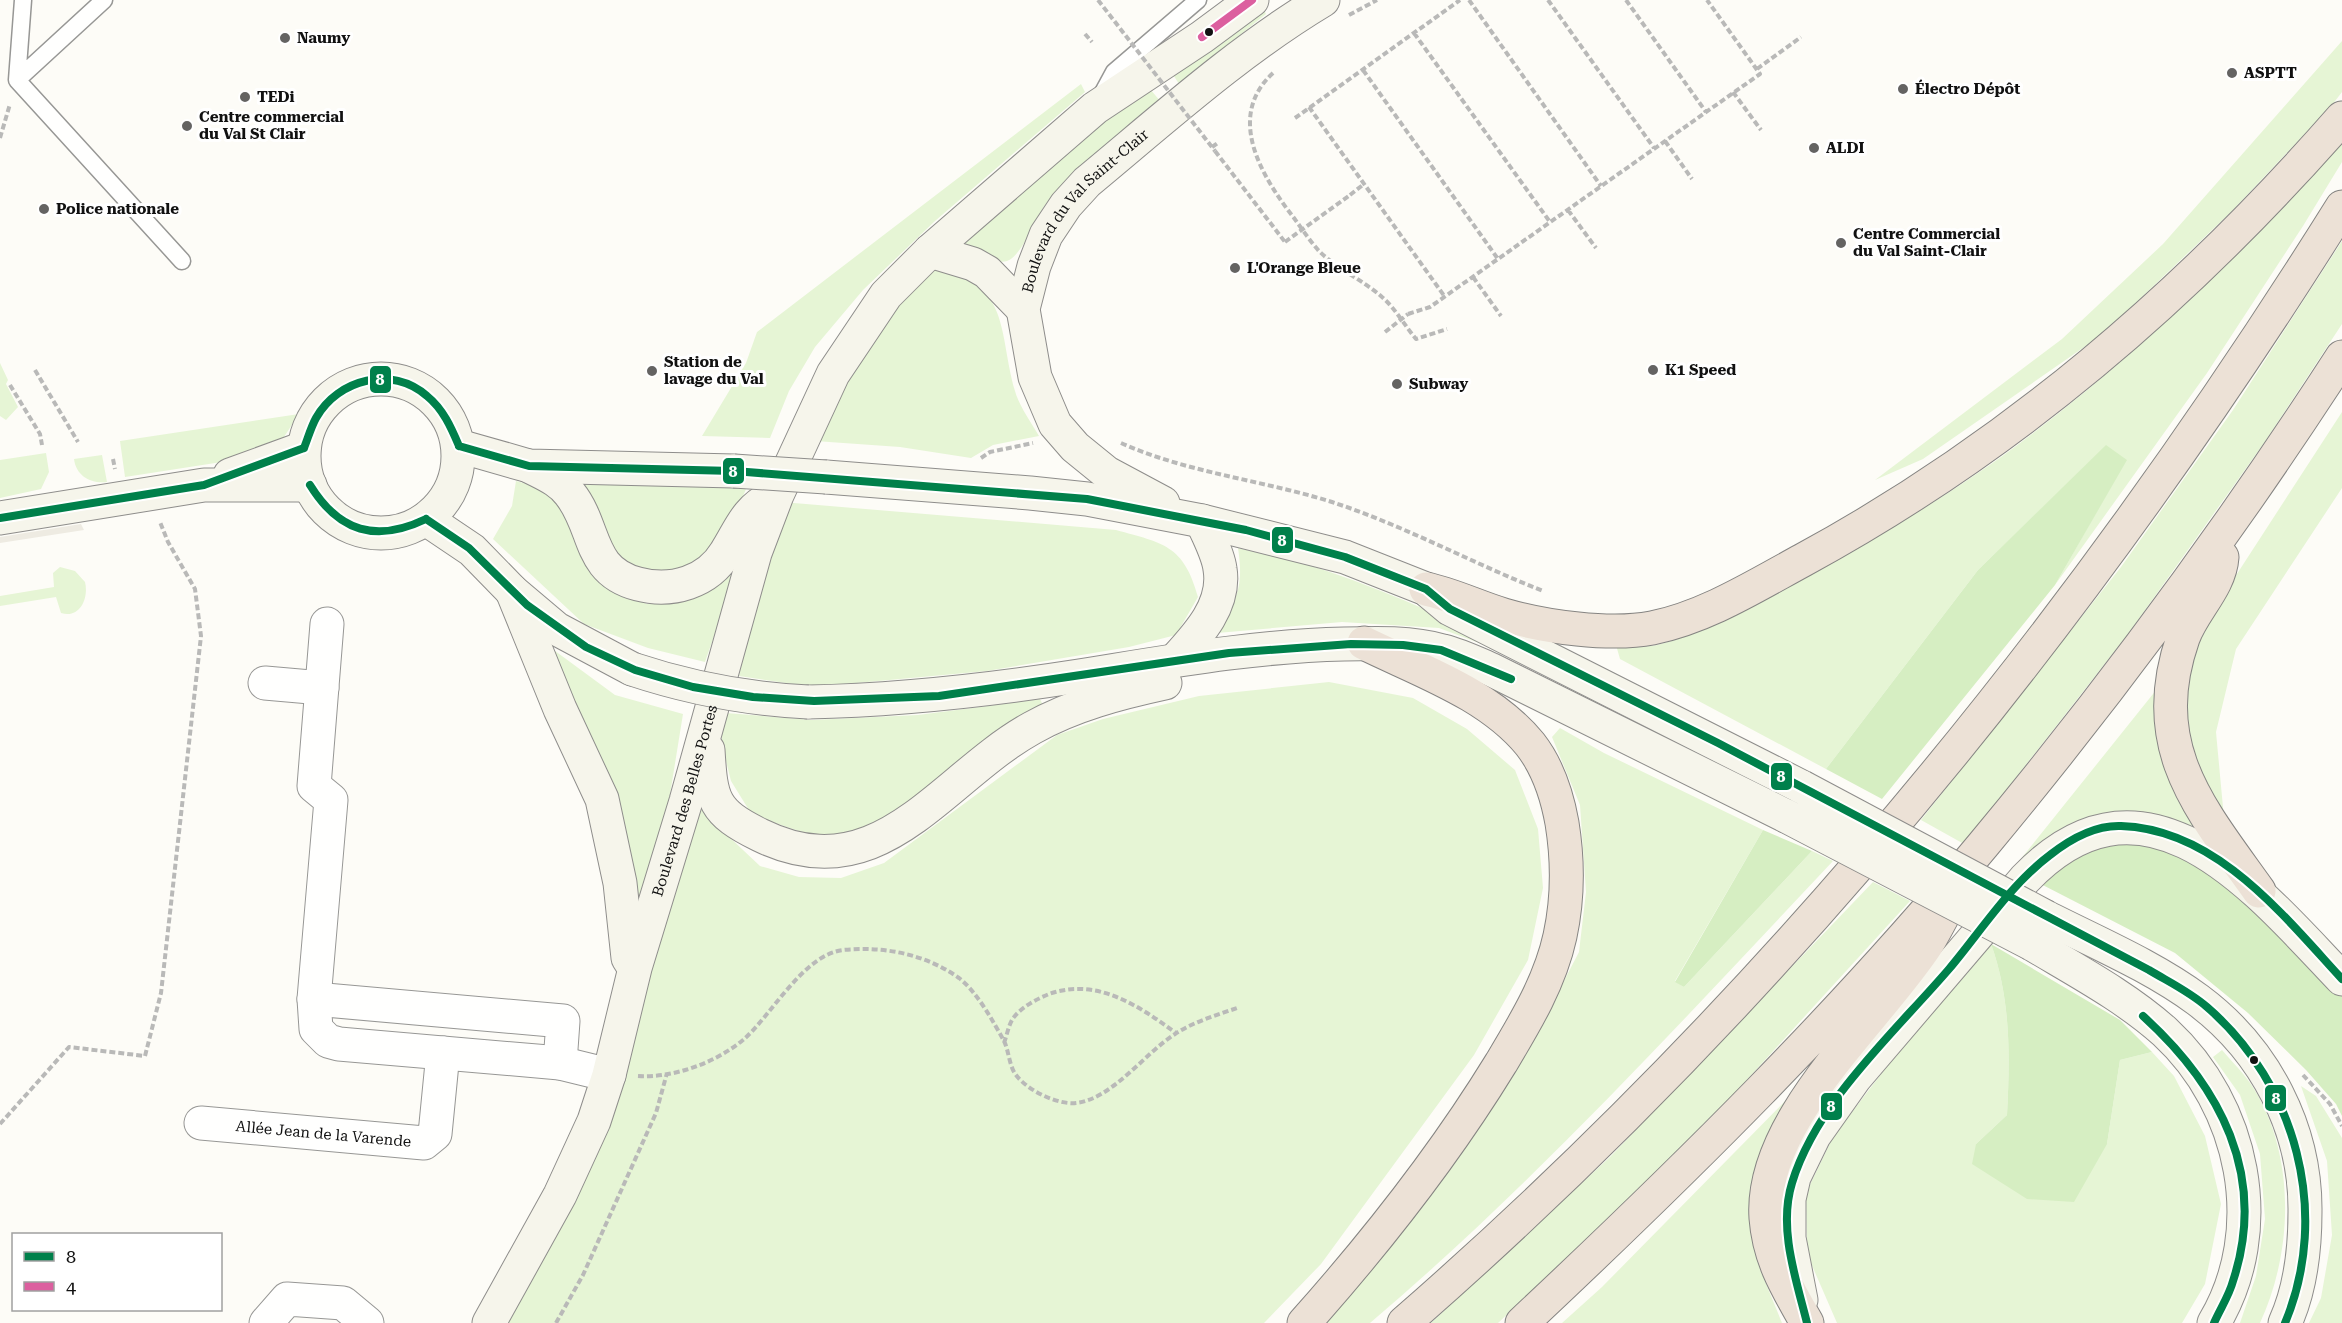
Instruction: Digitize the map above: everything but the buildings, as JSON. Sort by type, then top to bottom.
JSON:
[{"type":"highway","points":[[1426,589],[1453,595],[1506,616],[1601,629],[1651,628],[1722,604],[1859,530],[2002,436],[2179,290],[2295,172],[2342,118]]},
{"type":"highway","points":[[1404,1323],[1462,1273],[1682,1060],[1795,940],[1928,786],[2057,623],[2218,401],[2342,207]]},
{"type":"highway","points":[[1522,1323],[1748,1102],[1887,955],[1981,847],[2091,711],[2223,533],[2342,357]]},
{"type":"highway","points":[[2223,533],[2221,573],[2190,623],[2177,655],[2172,695],[2172,730],[2179,762],[2192,794],[2205,817],[2259,891]]},
{"type":"highway","points":[[1304,1323],[1393,1218],[1466,1120],[1516,1039],[1553,962],[1560,936],[1566,893],[1566,859],[1560,812],[1554,787],[1530,744],[1499,714],[1476,699],[1449,683],[1365,643]]},
{"type":"highway","points":[[1807,1323],[1775,1267],[1766,1218],[1768,1176],[1794,1122],[1827,1070],[1927,945],[1981,847]]},
{"type":"main road","points":[[459,446],[529,466],[553,478],[571,494],[580,508],[592,545],[609,569],[622,579],[658,588],[691,583],[709,571],[725,554],[745,518],[760,502],[777,495],[833,374],[855,336],[885,295],[938,244],[1095,108],[1203,37],[1252,0]]},
{"type":"main road","name":"Boulevard du Val Saint-Clair","points":[[1190,518],[1107,473],[1075,447],[1054,424],[1035,377],[1023,309],[1046,235],[1066,205],[1086,182],[1250,48],[1332,10]]},
{"type":"main road","points":[[938,244],[987,272],[1023,309]]},
{"type":"main road","points":[[375,378],[400,381],[423,390],[442,407],[453,425],[459,446],[459,463],[449,494],[426,519],[405,530],[389,533],[356,529],[328,512],[317,499],[310,484],[304,448],[309,428],[319,410],[333,395],[351,384],[375,378]]},
{"type":"main road","points":[[204,485],[304,448]]},
{"type":"main road","points":[[529,466],[734,471],[1087,499],[1190,518],[1345,557],[1426,589],[1450,609],[1802,787],[2039,930],[2165,1033],[2210,1087],[2225,1117],[2239,1163],[2244,1190],[2241,1247],[2233,1284],[2214,1323]]},
{"type":"main road","points":[[0,518],[204,485],[310,484]]},
{"type":"main road","name":"Boulevard des Belles Portes","points":[[489,1323],[578,1159],[594,1121],[620,1075],[635,968],[706,731],[755,553],[777,495]]},
{"type":"main road","points":[[1176,659],[1206,624],[1221,589],[1220,569],[1190,518]]},
{"type":"main road","points":[[426,519],[472,550],[512,591],[556,629],[632,669],[665,680],[735,695],[808,702],[909,697],[1017,685],[1221,652],[1280,646],[1365,643],[1420,647],[1467,659],[1786,816],[2039,930],[2149,970],[2197,999],[2243,1045],[2274,1084],[2293,1131],[2305,1190],[2302,1268],[2285,1323]]},
{"type":"main road","points":[[512,591],[560,709],[602,799],[620,883],[628,958],[635,968]]},
{"type":"main road","points":[[706,731],[712,792],[722,811],[777,843],[812,852],[839,852],[869,844],[898,829],[986,759],[1032,728],[1072,709],[1119,693],[1174,680],[1221,652]]},
{"type":"main road","points":[[1807,1323],[1793,1265],[1788,1217],[1791,1186],[1814,1136],[1855,1078],[2043,860],[2087,833],[2118,826],[2132,827],[2190,845],[2223,863],[2259,891],[2342,979]]},
{"type":"street","points":[[327,624],[314,786],[331,801],[314,999],[316,1029],[328,1041],[560,1063],[620,1075]]},
{"type":"street","points":[[265,683],[322,688]]},
{"type":"street","points":[[314,999],[562,1021],[560,1063]]},
{"type":"street","name":"Allée Jean de la Varende","points":[[201,1123],[424,1143],[435,1134],[443,1053]]},
{"type":"street","points":[[266,1323],[286,1299],[343,1303],[367,1323]]},
{"type":"lane","points":[[23,0],[17,80],[182,261]]},
{"type":"lane","points":[[17,80],[104,0]]},
{"type":"lane","points":[[1095,108],[1114,72],[1197,0]]},
{"type":"path","points":[[1098,0],[1285,242],[1364,184]]},
{"type":"path","points":[[1332,10],[1377,0]]},
{"type":"path","points":[[1294,118],[1460,0]]},
{"type":"path","points":[[1469,0],[1601,186]]},
{"type":"path","points":[[1548,0],[1654,148]]},
{"type":"path","points":[[1626,0],[1706,112]]},
{"type":"path","points":[[1385,332],[1408,314],[1430,308],[1760,74],[1707,0]]},
{"type":"path","points":[[1414,33],[1550,222]]},
{"type":"path","points":[[1085,34],[1092,42]]},
{"type":"path","points":[[1757,69],[1801,37]]},
{"type":"path","points":[[1279,67],[1262,83],[1253,100],[1250,118],[1254,150],[1269,186],[1320,251],[1383,298],[1416,339],[1446,329]]},
{"type":"path","points":[[1362,70],[1498,260]]},
{"type":"path","points":[[0,138],[17,80]]},
{"type":"path","points":[[1733,93],[1761,130]]},
{"type":"path","points":[[1309,107],[1445,297]]},
{"type":"path","points":[[1192,127],[1202,120]]},
{"type":"path","points":[[1665,141],[1692,179]]},
{"type":"path","points":[[1212,147],[1219,142]]},
{"type":"path","points":[[1568,210],[1596,248]]},
{"type":"path","points":[[1473,277],[1501,316]]},
{"type":"path","points":[[35,370],[78,442]]},
{"type":"path","points":[[10,385],[40,434],[42,445]]},
{"type":"path","points":[[1120,442],[1174,464],[1309,495],[1359,512],[1446,547],[1548,593]]},
{"type":"path","points":[[0,1124],[69,1047],[145,1056],[161,993],[201,636],[195,589],[168,542],[158,518]]},
{"type":"path","points":[[620,1075],[667,1073],[719,1057],[744,1039],[794,982],[816,962],[839,951],[871,948],[916,956],[960,979],[980,1003],[1005,1042],[1015,1074],[1037,1094],[1074,1103],[1104,1094],[1137,1063],[1176,1033],[1238,1008]]},
{"type":"path","points":[[1005,1042],[1013,1018],[1025,1007],[1050,994],[1074,988],[1115,995],[1141,1008],[1176,1033]]},
{"type":"path","points":[[2294,1071],[2317,1089],[2342,1126]]},
{"type":"path","points":[[556,1323],[583,1275],[656,1113],[667,1073]]},
{"type":"green space","points":[[1263,8],[1266,14],[1179,84],[1172,73]]},
{"type":"green space","points":[[2342,41],[2342,92],[2332,105],[2231,212],[2103,334],[1923,459],[1875,480],[2062,339],[2163,244]]},
{"type":"green space","points":[[1081,84],[1085,92],[935,221],[863,290],[815,347],[789,391],[770,438],[702,436],[746,363],[757,332]]},
{"type":"green space","points":[[1150,89],[1161,102],[1100,150],[1057,190],[1045,205],[1023,245],[1012,258],[1002,262],[995,261],[956,244],[1097,119]]},
{"type":"green space","points":[[2342,143],[2342,162],[2303,226],[2207,373],[2055,585],[2126,460],[2106,446],[1978,570],[1826,769],[1620,659],[1616,645],[1657,645],[1678,639],[1720,623],[1759,603],[1898,524],[2003,455],[2070,404],[2192,298],[2269,222]]},
{"type":"green space","points":[[2342,241],[2342,324],[2264,443],[2128,634],[1964,844],[1921,820],[2121,567],[2233,410]]},
{"type":"green space","points":[[938,269],[962,276],[978,286],[990,299],[998,314],[1017,397],[1039,436],[993,445],[971,458],[900,447],[815,441],[846,381],[916,281]]},
{"type":"green space","points":[[0,363],[8,380],[6,384],[18,407],[6,420],[0,416]]},
{"type":"green space","points":[[2342,412],[2342,488],[2236,649],[2216,732],[2224,818],[2205,790],[2188,743],[2184,693],[2198,634]]},
{"type":"green space","points":[[299,414],[282,440],[254,457],[125,477],[120,441]]},
{"type":"green space","points":[[2106,445],[2127,460],[2055,585],[1882,799],[1826,769],[1978,570]]},
{"type":"green space","points":[[46,453],[49,472],[41,489],[0,498],[0,460]]},
{"type":"green space","points":[[102,455],[107,482],[95,482],[85,478],[75,465],[74,459]]},
{"type":"green space","points":[[570,471],[746,489],[729,530],[716,548],[689,566],[675,571],[660,572],[645,570],[630,564],[617,554],[604,534],[589,493]]},
{"type":"green space","points":[[516,481],[539,487],[560,498],[615,588],[647,604],[688,600],[722,579],[742,556],[705,662],[648,648],[584,624],[493,539],[512,506]]},
{"type":"green space","points":[[782,502],[1116,530],[1159,543],[1178,556],[1186,566],[1198,597],[1176,635],[1129,647],[987,671],[813,687],[739,676],[760,559]]},
{"type":"green space","points":[[1238,548],[1327,571],[1428,610],[1590,688],[1587,697],[1479,643],[1439,628],[1342,622],[1217,633],[1230,611],[1237,592],[1240,573]]},
{"type":"green space","points":[[60,567],[75,571],[85,582],[86,594],[78,610],[68,614],[61,613],[56,597],[0,606],[0,596],[54,587],[53,573]]},
{"type":"green space","points":[[547,645],[615,695],[683,714],[667,813],[634,925]]},
{"type":"green space","points":[[1329,682],[1413,698],[1467,729],[1515,770],[1538,829],[1543,888],[1528,960],[1474,1055],[1321,1264],[1264,1323],[504,1323],[648,981],[701,802],[725,833],[760,866],[799,877],[841,878],[884,863],[1057,735],[1103,719],[1199,696]]},
{"type":"green space","points":[[2157,689],[2206,835],[2012,870]]},
{"type":"green space","points":[[1040,699],[1043,705],[874,832],[834,843],[752,815],[731,781],[721,735],[726,713],[812,720],[918,715]]},
{"type":"green space","points":[[1560,728],[1604,753],[1763,830],[1675,981],[1684,987],[1812,851],[1833,861],[1550,1157],[1431,1269],[1370,1323],[1327,1323],[1434,1189],[1527,1052],[1579,952],[1586,892],[1580,805],[1552,737]]},
{"type":"green space","points":[[1763,830],[1812,851],[1684,987],[1675,982]]},
{"type":"green space","points":[[2155,838],[2257,901],[2342,995],[2342,1116],[2336,1104],[2306,1070],[2248,1013],[2175,953],[2033,880],[2063,853]]},
{"type":"green space","points":[[1873,882],[1910,901],[1680,1153],[1498,1323],[1431,1323],[1610,1157]]},
{"type":"green space","points":[[1991,944],[1998,965],[2008,1028],[2007,1115],[1976,1144],[2107,1144],[2120,1060],[2152,1052],[2174,1076],[2205,1136],[2221,1204],[2205,1284],[2182,1323],[1837,1323],[1807,1254],[1806,1193],[1833,1137],[1891,1061]]},
{"type":"green space","points":[[1991,944],[2120,1020],[2152,1052],[2120,1060],[2107,1144],[2074,1202],[2027,1199],[1972,1164],[1976,1144],[2007,1115],[2008,1028],[1998,965]]},
{"type":"green space","points":[[2222,1050],[2251,1084],[2268,1116],[2283,1174],[2284,1236],[2271,1295],[2260,1323],[2240,1323],[2256,1276],[2265,1219],[2260,1154],[2240,1095],[2213,1057]]},
{"type":"green space","points":[[2301,1086],[2316,1096],[2342,1138],[2342,1323],[2309,1323],[2321,1298],[2332,1235],[2327,1161]]},
{"type":"green space","points":[[1788,1098],[1790,1106],[1756,1228],[1760,1269],[1782,1323],[1562,1323],[1602,1287]]},
{"type":"shaded area","points":[[81,524],[84,530],[0,543],[0,537]]},
{"type":"transit line","name":"4","points":[[1202,37],[1252,0]]},
{"type":"transit line","name":"8","points":[[304,448],[316,418],[338,394],[352,386],[382,379],[413,386],[433,401],[450,425],[459,446]]},
{"type":"transit line","name":"8","points":[[459,446],[529,466],[734,471],[1087,499],[1246,530],[1345,557],[1426,589],[1450,609],[1718,743],[2149,970],[2207,1007],[2238,1038],[2263,1073],[2283,1112],[2297,1153],[2304,1195],[2305,1238],[2299,1281],[2285,1323]]},
{"type":"transit line","name":"8","points":[[0,518],[204,485],[304,448]]},
{"type":"transit line","name":"8","points":[[310,485],[333,514],[360,529],[391,530],[426,519]]},
{"type":"transit line","name":"8","points":[[426,519],[469,548],[527,605],[586,647],[635,670],[693,687],[753,697],[814,701],[939,696],[1229,653],[1351,644],[1403,645],[1441,650],[1511,679]]},
{"type":"transit line","name":"8","points":[[1807,1323],[1790,1253],[1788,1200],[1804,1153],[1819,1124],[1860,1069],[1949,969],[2009,894],[2035,867],[2065,844],[2083,834],[2111,826],[2155,831],[2187,842],[2217,859],[2245,880],[2271,903],[2342,979]]},
{"type":"transit line","name":"8","points":[[2143,1016],[2170,1043],[2194,1072],[2215,1103],[2230,1135],[2240,1169],[2245,1205],[2242,1242],[2231,1287],[2214,1323]]},
{"type":"place","name":"Naumy","points":[[285,38]]},
{"type":"place","name":"ASPTT","points":[[2232,73]]},
{"type":"place","name":"Électro Dépôt","points":[[1903,89]]},
{"type":"place","name":"TEDi","points":[[245,97]]},
{"type":"place","name":"Centre commercial du Val St Clair","points":[[187,126]]},
{"type":"place","name":"ALDI","points":[[1814,148]]},
{"type":"place","name":"Police nationale","points":[[44,209]]},
{"type":"place","name":"Centre Commercial du Val Saint-Clair","points":[[1841,243]]},
{"type":"place","name":"L'Orange Bleue","points":[[1235,268]]},
{"type":"place","name":"K1 Speed","points":[[1653,370]]},
{"type":"place","name":"Station de lavage du Val","points":[[652,371]]},
{"type":"place","name":"Subway","points":[[1397,384]]}]
